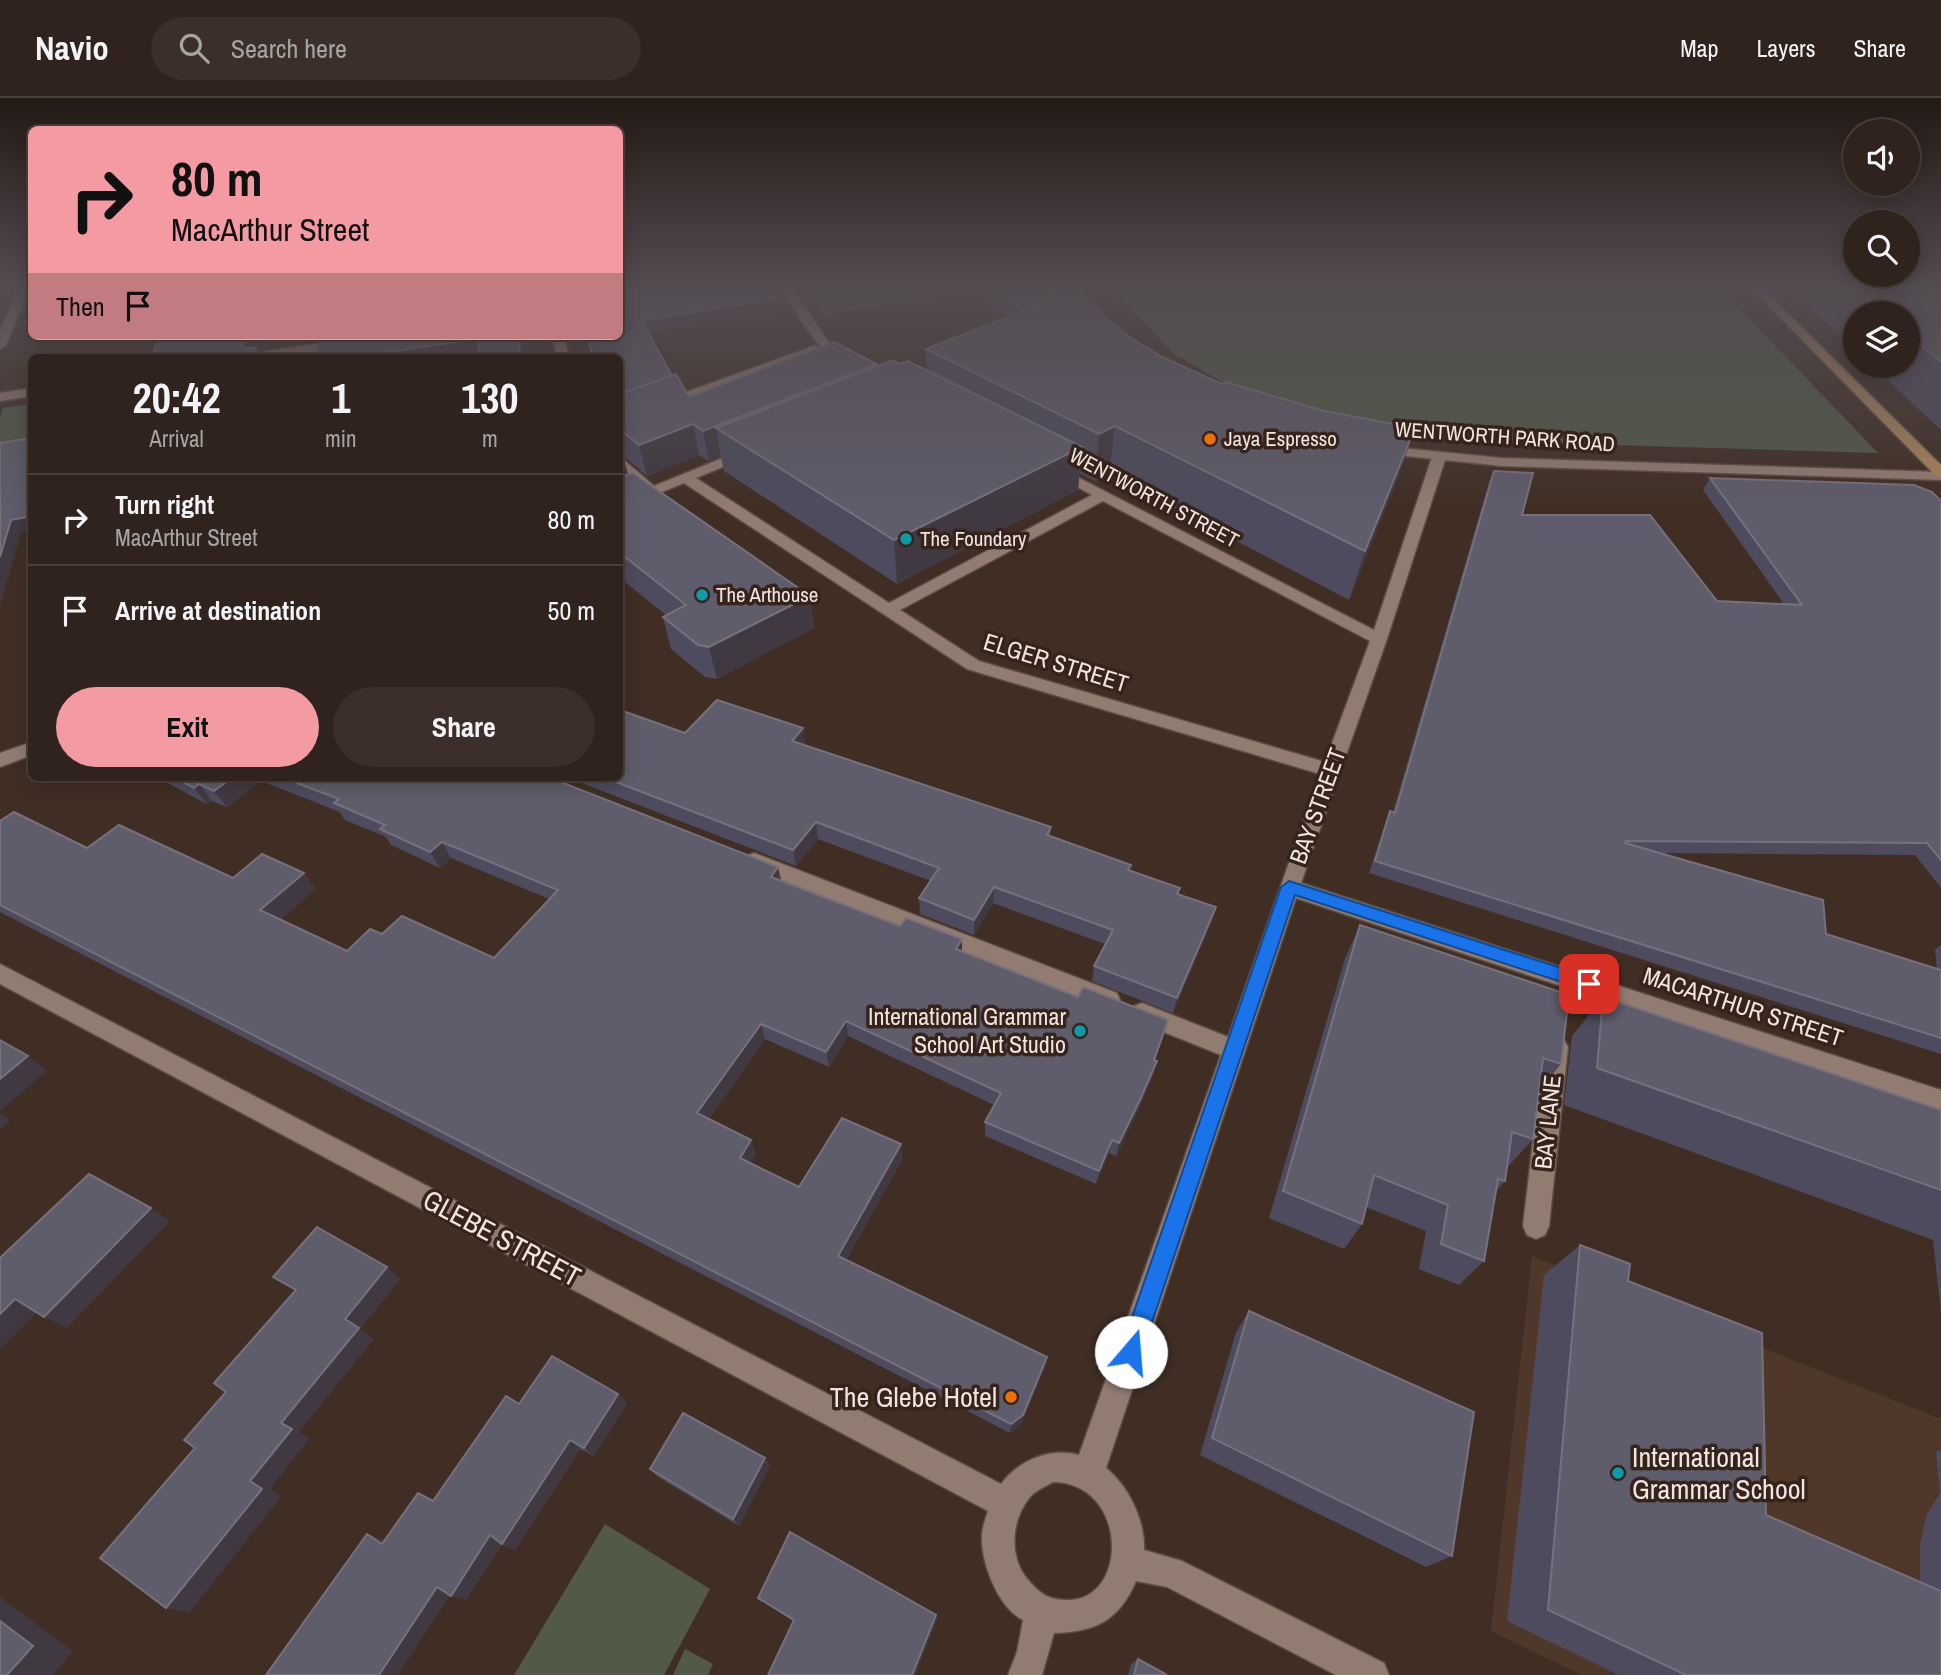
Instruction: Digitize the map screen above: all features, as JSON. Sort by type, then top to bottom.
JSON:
[{"type":"main road","points":[[1828,361],[1941,475]]},
{"type":"street","points":[[623,419],[785,361]]},
{"type":"street","points":[[853,361],[859,364]]},
{"type":"street","points":[[0,397],[28,393]]},
{"type":"street","points":[[623,504],[762,446]]},
{"type":"street","name":"WENTWORTH PARK ROAD","points":[[1364,447],[1502,462],[1941,475]]},
{"type":"street","name":"BAY STREET","points":[[1088,1474],[1236,1050],[1289,887],[1379,639],[1439,457]]},
{"type":"street","name":"WENTWORTH STREET","points":[[1045,464],[1379,639]]},
{"type":"street","points":[[623,467],[652,492]]},
{"type":"street","name":"ELGER STREET","points":[[686,478],[973,665],[1331,771]]},
{"type":"street","points":[[888,610],[1103,495]]},
{"type":"street","points":[[0,760],[28,750]]},
{"type":"street","points":[[733,853],[1236,1050]]},
{"type":"street","name":"MACARTHUR STREET","points":[[1289,887],[1562,997],[1941,1101]]},
{"type":"street","name":"GLEBE STREET","points":[[0,973],[1005,1503]]},
{"type":"street","name":"BAY LANE","points":[[1536,1226],[1562,997]]},
{"type":"street","points":[[1050,1467],[1069,1467],[1088,1474],[1112,1495],[1126,1527],[1127,1563],[1116,1591],[1095,1611],[1069,1619],[1041,1613],[1021,1598],[1007,1578],[998,1553],[998,1528],[1005,1503],[1016,1486],[1032,1473],[1050,1467]]},
{"type":"street","points":[[1127,1563],[1171,1572],[1372,1675]]},
{"type":"street","points":[[1025,1675],[1034,1652],[1041,1613]]},
{"type":"shaded area","name":"International Grammar School","points":[[1532,1256],[1941,1419],[1941,1675],[1581,1675],[1491,1631]]},
{"type":"green space","points":[[1185,361],[1789,361],[1878,453],[1452,440],[1381,432],[1241,393]]},
{"type":"green space","points":[[28,404],[28,429],[23,445],[0,449],[0,417],[3,408]]},
{"type":"green space","points":[[605,1524],[710,1589],[664,1675],[514,1675]]},
{"type":"green space","points":[[685,1649],[713,1664],[708,1675],[673,1675]]},
{"type":"building","points":[[623,361],[664,361],[672,376],[623,393]]},
{"type":"building","points":[[785,361],[870,361],[877,364],[703,431],[693,424],[639,445],[623,432],[623,393],[676,374],[689,397]]},
{"type":"building","points":[[891,361],[900,364],[908,361],[1082,447],[894,540],[716,428]]},
{"type":"building","points":[[950,361],[1170,361],[1222,384],[1226,382],[1324,411],[1415,428],[1365,551],[1115,426],[1099,434]]},
{"type":"building","points":[[28,439],[28,517],[11,520],[0,557],[0,443]]},
{"type":"building","points":[[1494,471],[1533,473],[1522,515],[1650,515],[1717,601],[1802,605],[1710,478],[1914,485],[1932,492],[1941,501],[1941,860],[1927,843],[1625,843],[1823,900],[1826,934],[1941,970],[1941,1038],[1375,861],[1390,811],[1395,813]]},
{"type":"building","name":"The Arthouse","points":[[633,473],[810,596],[709,647],[698,645],[663,617],[686,605],[623,555],[623,476]]},
{"type":"building","points":[[717,700],[803,728],[792,741],[1051,827],[1047,835],[1131,865],[1128,870],[1180,888],[1177,894],[1216,907],[1177,998],[1094,966],[1113,930],[994,887],[974,920],[919,898],[939,868],[816,822],[793,850],[613,781],[623,781],[623,711],[685,733]]},
{"type":"building","points":[[181,781],[228,781],[214,791],[199,784],[194,788]]},
{"type":"building","points":[[292,781],[558,781],[778,867],[771,877],[900,926],[906,918],[962,939],[956,949],[1078,997],[1083,987],[1168,1020],[1154,1060],[1157,1061],[1139,1102],[1119,1143],[1112,1140],[1099,1171],[985,1122],[1001,1093],[846,1021],[826,1052],[761,1024],[697,1113],[751,1140],[740,1158],[799,1187],[842,1118],[901,1144],[838,1256],[1047,1357],[1023,1415],[1011,1424],[0,905],[0,821],[14,812],[87,848],[119,825],[233,878],[262,854],[304,873],[260,910],[347,951],[370,929],[382,934],[402,916],[494,958],[558,890],[442,842],[430,852],[380,829],[385,825],[334,803],[339,799]]},
{"type":"building","points":[[1360,925],[1569,995],[1561,1064],[1543,1058],[1533,1139],[1512,1132],[1505,1181],[1498,1179],[1484,1261],[1441,1244],[1448,1205],[1374,1175],[1362,1224],[1283,1191]]},
{"type":"building","points":[[1603,997],[1941,1110],[1941,1190],[1597,1068]]},
{"type":"building","points":[[0,1040],[28,1056],[0,1079]]},
{"type":"building","points":[[89,1174],[151,1208],[44,1317],[15,1299],[0,1314],[0,1258]]},
{"type":"building","points":[[317,1227],[387,1267],[345,1319],[359,1328],[281,1423],[292,1429],[250,1481],[262,1489],[166,1608],[100,1558],[195,1448],[184,1440],[226,1392],[214,1383],[296,1290],[273,1277]]},
{"type":"building","name":"International Grammar School","points":[[1580,1245],[1630,1264],[1628,1281],[1762,1333],[1766,1515],[1941,1591],[1941,1675],[1686,1675],[1548,1610]]},
{"type":"building","points":[[1249,1311],[1474,1412],[1452,1556],[1212,1438]]},
{"type":"building","points":[[552,1356],[618,1394],[584,1448],[570,1440],[502,1544],[490,1535],[451,1596],[437,1587],[379,1675],[266,1675],[367,1534],[382,1544],[418,1493],[433,1501],[506,1396],[519,1404]]},
{"type":"building","points":[[683,1413],[765,1458],[733,1519],[650,1469]]},
{"type":"building","points":[[790,1532],[936,1615],[912,1675],[768,1675],[794,1620],[758,1598]]},
{"type":"building","points":[[0,1621],[33,1646],[7,1675],[0,1675]]},
{"type":"building","points":[[1138,1659],[1167,1675],[1134,1675]]},
{"type":"place","name":"Jaya Espresso","points":[[1210,439]]},
{"type":"place","name":"The Foundary","points":[[906,539]]},
{"type":"place","name":"The Arthouse","points":[[702,595]]},
{"type":"place","name":"International Grammar School Art Studio","points":[[1080,1031]]},
{"type":"place","name":"The Glebe Hotel","points":[[1011,1397]]},
{"type":"place","name":"International Grammar School","points":[[1618,1473]]},
{"type":"route","points":[[1131,1352],[1236,1050],[1289,887],[1589,984]]}]
